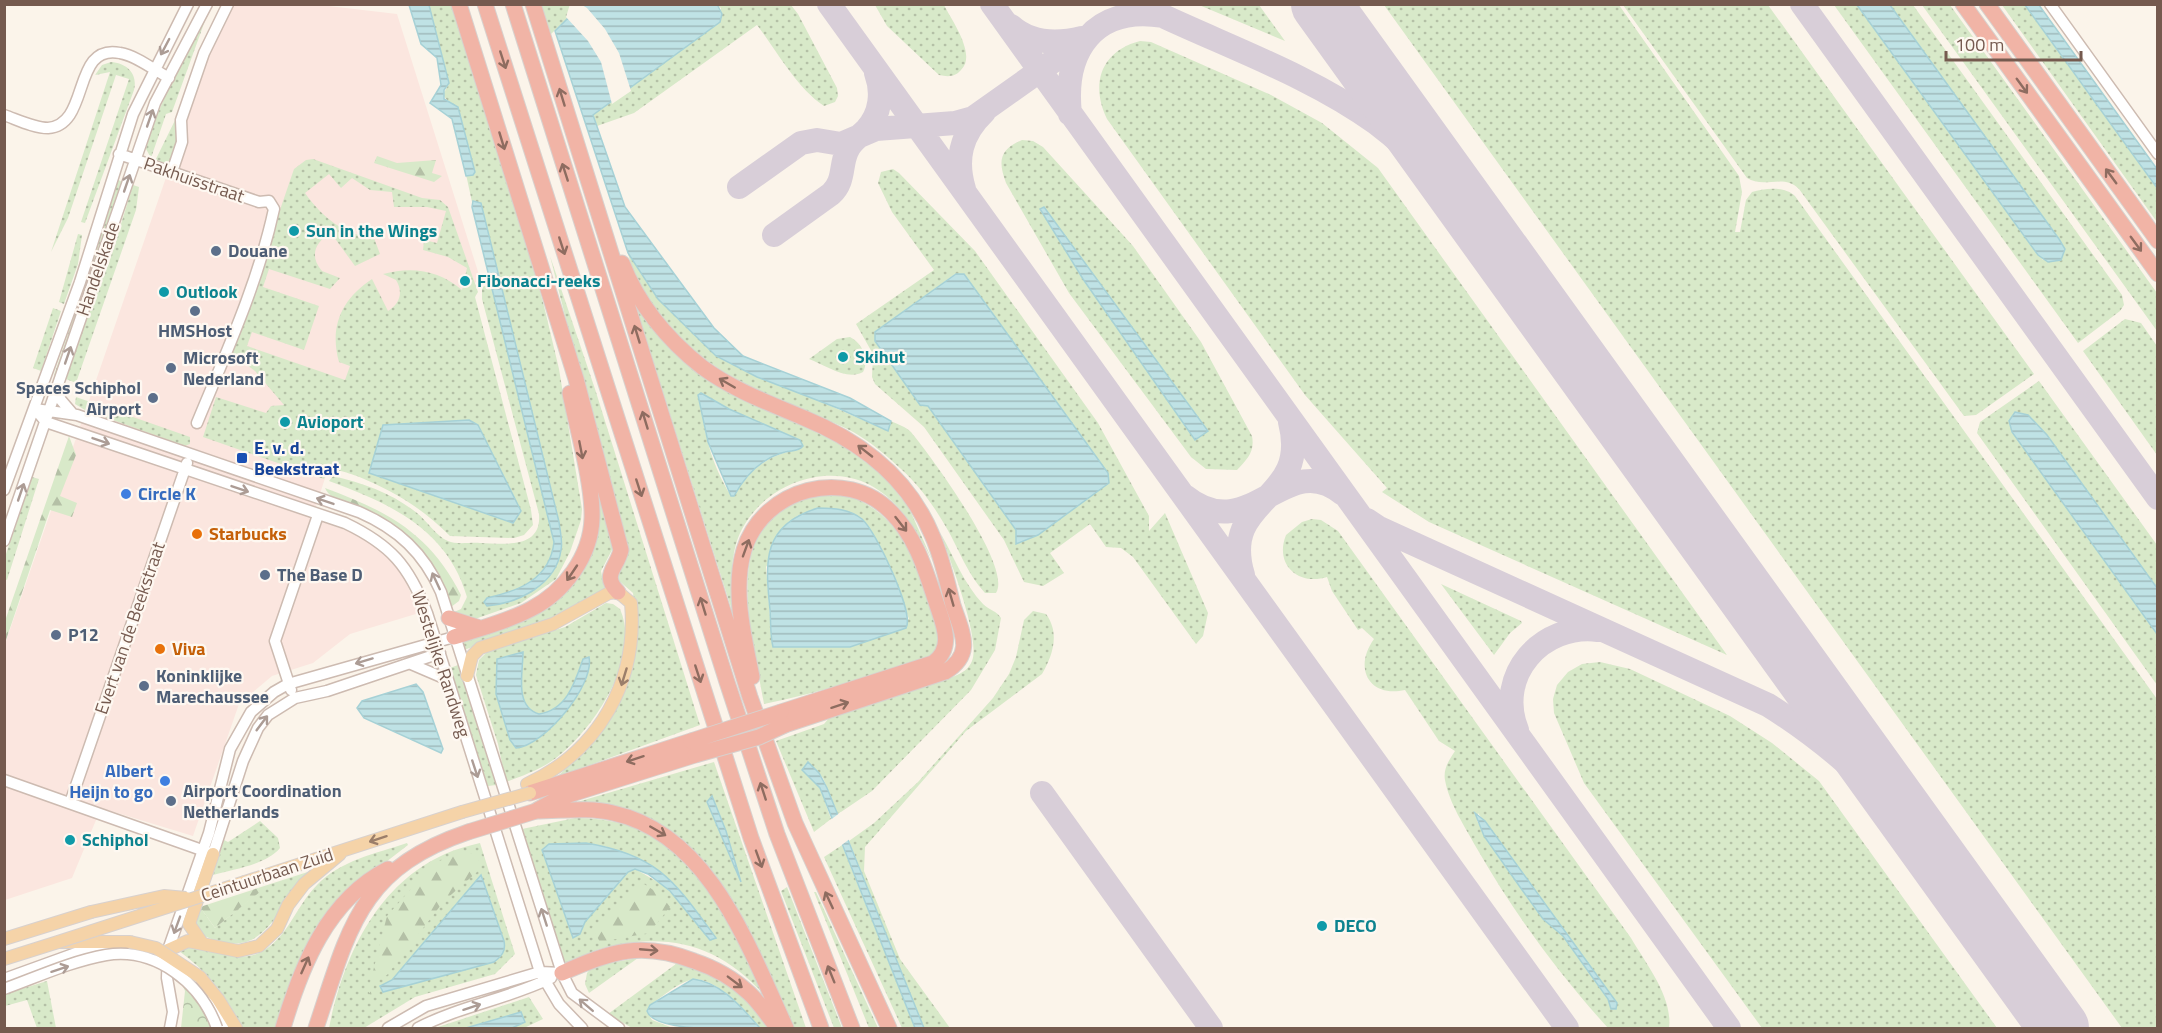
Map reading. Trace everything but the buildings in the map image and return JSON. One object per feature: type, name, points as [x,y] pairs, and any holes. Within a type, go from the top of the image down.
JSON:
[{"type":"highway","points":[[459,4],[576,379],[621,550],[609,574],[611,584],[618,592]]},
{"type":"highway","points":[[485,4],[751,838],[821,1029]]},
{"type":"highway","points":[[513,4],[734,704],[777,834],[852,1029]]},
{"type":"highway","points":[[533,4],[768,750],[817,873],[889,1029]]},
{"type":"highway","points":[[1963,4],[2157,274]]},
{"type":"highway","points":[[1987,4],[2157,241]]},
{"type":"highway","points":[[600,213],[638,295],[657,323],[681,348],[705,369],[744,392],[840,434],[860,447],[889,470],[907,491],[933,536],[964,641],[959,661],[945,672],[783,718]]},
{"type":"highway","points":[[454,637],[530,610],[560,589],[574,572],[589,533],[592,519],[589,492],[555,310]]},
{"type":"highway","points":[[284,1024],[314,945],[335,914],[370,878],[445,840],[536,811],[559,798],[693,748],[783,718],[933,663],[941,657],[946,647],[945,628],[913,540],[890,510],[859,491],[827,487],[794,494],[768,512],[756,527],[744,549],[739,575],[740,600],[753,683],[768,750]]},
{"type":"highway","points":[[449,618],[481,628]]},
{"type":"highway","points":[[529,789],[693,748]]},
{"type":"highway","points":[[536,811],[589,809],[615,813],[650,826],[678,844],[702,870],[719,894],[786,1029]]},
{"type":"highway","points":[[316,1029],[350,930],[363,904],[385,878],[414,856]]},
{"type":"highway","points":[[562,973],[615,952],[640,949],[664,951],[722,972],[749,992],[778,1029]]},
{"type":"main road","points":[[467,676],[472,656],[480,648],[553,624],[570,617],[603,596],[618,592]]},
{"type":"main road","name":"Ceintuurbaan Zuid","points":[[4,959],[529,789],[585,745],[614,704],[629,661],[632,619],[631,603],[618,592]]},
{"type":"main road","points":[[168,950],[188,941],[238,951],[259,946],[273,935],[288,905],[304,884],[346,850]]},
{"type":"main road","points":[[202,943],[189,924],[208,852]]},
{"type":"main road","points":[[4,939],[123,904],[164,896],[193,898]]},
{"type":"main road","points":[[58,942],[130,942],[156,948],[200,977],[218,999],[236,1029]]},
{"type":"street","name":"Handelskade","points":[[4,490],[80,282],[133,114],[188,4]]},
{"type":"street","name":"Handelskade","points":[[4,541],[46,422],[47,410],[155,103],[207,4]]},
{"type":"street","points":[[172,172],[182,142],[181,120],[204,53],[228,4]]},
{"type":"street","points":[[2050,4],[2157,154]]},
{"type":"street","points":[[4,115],[47,128],[63,123],[72,112],[88,67],[98,57],[112,52],[125,54],[169,78]]},
{"type":"street","name":"Pakhuisstraat","points":[[119,154],[260,202],[269,201],[274,209],[269,234],[225,360],[197,423]]},
{"type":"street","points":[[59,381],[60,399],[72,413]]},
{"type":"street","points":[[35,409],[46,422]]},
{"type":"street","name":"Westelijke Randweg","points":[[35,409],[72,413],[380,521],[401,536],[420,556],[433,574],[449,618],[562,973],[572,993],[619,1029]]},
{"type":"street","name":"Westelijke Randweg","points":[[46,422],[318,515],[373,536],[392,551],[416,584],[430,622],[542,976],[559,1004],[582,1029]]},
{"type":"street","name":"Evert van de Beekstraat","points":[[70,803],[190,454]]},
{"type":"street","points":[[295,699],[275,641],[318,515]]},
{"type":"street","points":[[415,646],[430,622]]},
{"type":"street","points":[[208,852],[237,734],[258,705],[288,684],[415,646],[454,637]]},
{"type":"street","points":[[170,1029],[173,1012],[166,971],[168,950],[243,760],[258,728],[277,708],[295,699],[440,653],[454,637]]},
{"type":"street","points":[[411,664],[446,678]]},
{"type":"street","points":[[4,780],[208,852]]},
{"type":"street","points":[[4,979],[87,949],[130,942]]},
{"type":"street","points":[[4,989],[105,956],[141,957],[168,967],[191,986],[208,1006],[217,1029]]},
{"type":"street","points":[[388,1029],[426,1006],[542,976],[562,973]]},
{"type":"street","points":[[418,1029],[434,1020],[542,976]]},
{"type":"street","points":[[200,977],[225,1029]]},
{"type":"shaded area","points":[[233,5],[320,5],[397,14],[480,278],[351,399],[312,518],[372,540],[400,568],[419,613],[350,634],[313,663],[272,676],[239,704],[193,836],[101,808],[72,878],[5,900],[5,644],[209,53]]},
{"type":"green space","points":[[429,5],[453,5],[523,230],[559,369],[582,509],[581,520],[570,552],[556,579],[521,603],[475,619],[452,613],[461,609],[467,597],[458,573],[446,553],[431,536],[395,510],[329,481],[333,476],[356,482],[388,495],[408,506],[440,536],[451,542],[500,544],[520,542],[535,533],[539,514],[482,299],[482,287],[491,284],[554,542],[551,555],[540,575],[522,587],[487,598],[484,602],[487,606],[512,600],[543,582],[557,562],[562,547],[559,522],[481,203],[472,202],[451,105],[443,95],[449,83]]},
{"type":"green space","points":[[541,5],[573,5],[570,16],[551,34]]},
{"type":"green space","points":[[717,5],[791,5],[837,88],[838,96],[835,102],[824,106],[814,98],[788,68],[757,25],[634,113],[597,126],[593,115],[720,22],[721,8]]},
{"type":"green space","points":[[875,5],[944,5],[965,47],[965,64],[961,70],[951,76],[939,75],[887,26]]},
{"type":"green space","points":[[1199,5],[1259,5],[1285,41]]},
{"type":"green space","points":[[1384,5],[1619,5],[1739,176],[1742,192],[1735,232],[1740,232],[1746,200],[1752,192],[1780,189],[1795,196],[2157,699],[2157,1028],[2122,1028]]},
{"type":"green space","points":[[1623,5],[1768,5],[2034,374],[1976,415],[1964,416],[1799,189],[1787,182],[1760,182],[1747,178]]},
{"type":"green space","points":[[1834,5],[1857,5],[2043,260],[2059,239],[1890,5],[1913,5],[2122,295],[2124,305],[2120,311],[2078,343]]},
{"type":"green space","points":[[1922,5],[1950,5],[2157,293],[2157,331]]},
{"type":"green space","points":[[2002,5],[2025,5],[2157,188],[2157,222]]},
{"type":"green space","points":[[206,18],[172,112],[166,114],[151,158],[146,149],[157,115]]},
{"type":"green space","points":[[1140,41],[1151,42],[1271,95],[1322,123],[1378,168],[1727,655],[1429,522],[1382,492],[1387,488],[1305,395],[1107,119],[1100,93],[1102,71],[1116,52]]},
{"type":"green space","points":[[111,62],[130,70],[135,84],[134,90],[85,223],[81,222],[129,79],[116,75],[68,218],[51,252],[110,72],[95,75],[102,65]]},
{"type":"green space","points":[[181,108],[178,146],[175,153],[166,163],[155,161]]},
{"type":"green space","points":[[1022,140],[1033,141],[1043,147],[1133,246],[1201,342],[1252,436],[1251,451],[1237,470],[1206,469],[1191,457],[1069,293],[1006,183],[1002,157],[1014,144]],"holes":[[[1044,207],[1207,431],[1196,439],[1040,210]]]},
{"type":"green space","points":[[377,156],[397,163],[436,160],[432,173],[442,176],[434,182],[374,163]]},
{"type":"green space","points":[[313,159],[422,198],[440,200],[448,207],[478,292],[475,297],[531,510],[533,525],[524,535],[514,538],[450,536],[407,501],[357,476],[342,471],[330,471],[326,473],[324,479],[203,437],[216,397],[266,413],[271,406],[284,405],[255,371],[231,353],[294,169],[306,160]],"holes":[[[329,174],[341,188],[352,178],[370,190],[392,192],[394,207],[427,207],[446,211],[437,243],[424,240],[423,250],[448,257],[467,268],[462,290],[435,274],[415,270],[383,274],[396,280],[400,289],[397,302],[388,311],[372,279],[353,295],[340,314],[337,325],[336,349],[339,362],[350,366],[345,380],[247,346],[252,332],[304,350],[319,306],[263,287],[269,269],[330,289],[340,278],[322,271],[315,255],[318,245],[325,237],[331,233],[355,266],[380,254],[374,238],[343,229],[326,217],[305,193]]]},
{"type":"green space","points":[[893,169],[899,173],[975,251],[1098,423],[1149,516],[1149,531],[1165,513],[1208,613],[1203,636],[1196,644],[1133,557],[1121,548],[1106,547],[1090,524],[1050,553],[1064,573],[1043,586],[1024,582],[1004,540],[924,427],[875,384],[872,377],[873,354],[856,324],[934,270],[892,212],[878,183],[881,172]],"holes":[[[955,274],[964,274],[1038,535],[1017,531],[875,332]]]},
{"type":"green space","points":[[116,179],[123,182],[56,376],[54,375],[92,263]]},
{"type":"green space","points":[[133,185],[139,187],[136,210],[76,383],[66,379],[96,291],[109,263]]},
{"type":"green space","points":[[78,234],[82,235],[78,264],[64,304],[59,302]]},
{"type":"green space","points":[[628,253],[658,299],[716,356],[888,431],[891,421],[911,432],[951,486],[982,537],[993,560],[998,580],[996,593],[985,593],[979,586],[926,496],[908,475],[879,450],[846,428],[755,390],[708,361],[686,344],[649,303],[636,279]]},
{"type":"green space","points":[[550,256],[595,389],[700,725],[557,777],[594,737],[609,716],[620,694],[629,672],[634,647],[635,621],[633,593],[617,579],[626,558]]},
{"type":"green space","points":[[632,294],[669,341],[804,426],[844,446],[884,476],[909,508],[933,562],[907,518],[881,492],[870,485],[850,478],[830,476],[809,478],[772,495],[744,525],[736,544],[733,562],[734,617]],"holes":[[[701,393],[729,409],[800,440],[798,450],[777,455],[760,465],[734,496],[731,496],[724,484],[713,459],[705,433]]]},
{"type":"green space","points":[[53,308],[61,311],[41,371],[33,368]]},
{"type":"green space","points":[[2125,319],[2141,323],[2157,346],[2157,455],[2083,351]]},
{"type":"green space","points":[[850,337],[864,352],[866,362],[863,372],[850,375],[809,359],[837,339]]},
{"type":"green space","points":[[2039,381],[2157,545],[2157,685],[1977,433],[1980,422]]},
{"type":"green space","points":[[76,397],[190,437],[190,444],[185,446],[85,410],[75,404]]},
{"type":"green space","points":[[69,436],[76,455],[60,496],[77,503],[72,517],[50,510],[5,643],[5,621]]},
{"type":"green space","points":[[587,454],[613,548],[601,571],[605,592],[578,609],[464,650],[461,642],[516,623],[549,606],[576,581],[587,564],[596,537]]},
{"type":"green space","points":[[32,477],[39,479],[7,580],[5,579],[5,557]]},
{"type":"green space","points":[[325,488],[387,516],[421,540],[449,574],[461,595],[459,601],[451,607],[430,561],[408,537],[381,518],[337,500]]},
{"type":"green space","points":[[843,494],[865,503],[883,516],[898,533],[919,571],[943,636],[935,656],[829,688],[764,704],[753,648],[748,586],[751,557],[760,531],[778,511],[806,496]],"holes":[[[818,508],[830,508],[885,556],[909,619],[772,643],[766,567],[797,516]]]},
{"type":"green space","points":[[1312,519],[1321,520],[1338,531],[1631,938],[1663,993],[1669,1016],[1669,1028],[1608,1028],[1571,985],[1521,919],[1462,823],[1447,789],[1445,772],[1455,751],[1439,741],[1405,690],[1382,689],[1368,678],[1365,660],[1374,639],[1362,628],[1358,630],[1332,591],[1327,577],[1317,579],[1299,576],[1286,564],[1283,546],[1286,535],[1302,522]],"holes":[[[1478,813],[1616,1003],[1616,1009],[1611,1009],[1609,999],[1563,936],[1543,919],[1496,853],[1477,821]]]},
{"type":"green space","points":[[941,534],[970,588],[983,604],[1001,618],[995,650],[971,690],[872,791],[838,814],[823,778],[808,763],[802,770],[820,788],[831,819],[814,832],[776,741],[824,724],[830,717],[955,676],[965,670],[972,661],[974,650],[968,617]]},
{"type":"green space","points":[[1441,584],[1522,623],[1510,633],[1494,655]]},
{"type":"green space","points":[[606,603],[613,604],[620,609],[625,628],[624,649],[619,670],[598,711],[570,746],[545,766],[506,782],[498,744],[476,675],[479,660],[487,652],[565,627]],"holes":[[[583,659],[571,705],[542,735],[520,748],[522,693],[530,711],[543,714],[552,711],[560,705],[572,687]]]},
{"type":"green space","points":[[1033,611],[1046,614],[1054,636],[1052,652],[1042,674],[966,731],[865,847],[864,871],[900,959],[950,1028],[924,1028],[849,841],[874,823],[918,782],[993,698],[1009,674],[1016,657],[1024,620]]},
{"type":"green space","points":[[1600,662],[1630,669],[1730,716],[1772,743],[1819,781],[1997,1028],[1762,1028],[1584,783],[1554,713],[1553,699],[1557,685],[1568,672],[1582,664]]},
{"type":"green space","points":[[458,665],[496,785],[488,786],[450,668]]},
{"type":"green space","points":[[714,762],[806,1028],[792,1028],[750,936],[732,903],[712,873],[690,847],[664,826],[635,814],[567,805]]},
{"type":"green space","points":[[575,818],[615,822],[648,833],[675,851],[698,873],[717,900],[765,996],[731,965],[694,947],[674,943],[652,941],[607,947],[564,964],[522,829]],"holes":[[[604,846],[626,853],[658,870],[670,880],[716,938],[663,885],[635,869],[628,872],[580,928],[542,850]]]},
{"type":"green space","points":[[260,821],[278,838],[280,848],[266,859],[213,875],[224,840],[228,842]]},
{"type":"green space","points":[[407,843],[408,845],[351,889],[276,1028],[242,1028],[216,985],[179,951],[197,948],[238,956],[259,953],[277,940],[309,894],[326,876],[359,859]]},
{"type":"green space","points":[[480,843],[515,954],[495,974],[415,997],[364,1028],[329,1028],[343,976],[354,950],[366,926],[382,904],[400,884],[421,868],[449,852]]},
{"type":"green space","points":[[842,845],[915,1028],[902,1028],[824,857]]},
{"type":"green space","points":[[459,852],[476,854],[480,863],[477,872],[444,901],[387,975],[375,982],[371,995],[368,991],[387,916],[433,864]]},
{"type":"green space","points":[[317,869],[271,924],[250,940],[233,943],[214,940],[206,937],[194,926],[200,907],[215,928],[260,891],[258,888]]},
{"type":"green space","points":[[644,884],[661,895],[670,907],[649,933],[600,942],[592,928],[635,888]]},
{"type":"green space","points":[[787,887],[842,1028],[834,1028],[781,891]]},
{"type":"green space","points":[[258,888],[261,891],[215,928],[200,907]]},
{"type":"green space","points":[[814,892],[816,892],[878,1028],[869,1028]]},
{"type":"green space","points":[[638,958],[589,993],[585,984],[587,973],[593,966]]},
{"type":"green space","points":[[680,961],[719,979],[730,987],[750,1004],[767,1028],[760,1028],[738,1004],[719,988],[699,980],[690,980],[680,984],[650,1005],[647,1011],[652,1020],[673,1028],[632,1028],[608,1014]]},
{"type":"green space","points":[[47,981],[56,1028],[37,1028],[27,1000],[5,1006],[5,994]]},
{"type":"green space","points":[[181,982],[203,1006],[213,1028],[181,1028],[185,991]]},
{"type":"green space","points":[[529,997],[543,1019],[524,1028],[512,1028],[525,1022],[521,1012],[466,1028],[435,1028]]},
{"type":"water","points":[[717,4],[722,14],[720,22],[593,115],[625,207],[714,328],[743,356],[850,398],[891,421],[888,431],[840,409],[757,377],[716,356],[658,299],[628,253],[555,31],[570,16],[573,5]]},
{"type":"water","points":[[409,5],[429,5],[449,83],[444,90],[444,99],[458,107],[475,172],[473,175],[466,176],[452,119],[430,103],[441,85],[437,58],[421,44]]},
{"type":"water","points":[[1857,5],[1890,5],[2059,239],[2065,249],[2061,260],[2048,262],[2038,255]]},
{"type":"water","points":[[2025,5],[2039,5],[2157,169],[2157,188]]},
{"type":"water","points":[[473,201],[481,203],[559,522],[562,543],[558,562],[544,582],[523,596],[487,606],[484,602],[487,598],[521,587],[539,574],[551,555],[554,542],[472,207]]},
{"type":"water","points":[[1044,207],[1208,431],[1195,440],[1083,279],[1040,209]]},
{"type":"water","points":[[956,274],[964,274],[1108,473],[1109,483],[1038,535],[1016,544],[1016,530],[928,406],[920,405],[875,341],[875,332]]},
{"type":"water","points":[[701,393],[729,409],[800,440],[803,446],[762,463],[743,482],[734,496],[731,496],[708,442],[698,395]]},
{"type":"water","points":[[2015,412],[2028,415],[2047,435],[2157,588],[2157,634],[2012,432],[2009,421]]},
{"type":"water","points":[[469,420],[478,425],[521,511],[513,523],[369,473],[383,425]]},
{"type":"water","points":[[818,508],[847,511],[862,519],[868,527],[900,591],[905,607],[906,628],[850,647],[773,647],[768,576],[771,547],[786,524]]},
{"type":"water","points":[[523,652],[521,679],[523,697],[531,710],[539,714],[557,707],[563,701],[573,685],[583,659],[589,657],[589,669],[576,698],[553,726],[527,745],[516,748],[510,740],[496,694],[497,659]]},
{"type":"water","points":[[416,684],[423,692],[443,749],[441,753],[364,718],[357,708],[362,701]]},
{"type":"water","points":[[808,762],[819,773],[827,788],[924,1028],[915,1028],[820,788],[802,770]]},
{"type":"water","points":[[712,796],[726,831],[741,882],[707,802]]},
{"type":"water","points":[[1475,813],[1485,821],[1617,1003],[1616,1009],[1611,1009],[1608,999],[1563,936],[1543,919],[1484,836]]},
{"type":"water","points":[[586,843],[631,855],[663,874],[689,901],[716,938],[710,940],[670,891],[648,874],[635,869],[628,872],[585,922],[580,934],[573,938],[542,850],[549,844]]},
{"type":"water","points":[[481,875],[504,941],[504,950],[501,955],[494,962],[383,992],[380,986],[392,980]]},
{"type":"water","points":[[693,979],[713,985],[722,991],[738,1004],[760,1028],[716,1029],[680,1026],[653,1018],[647,1011],[650,1005]]},
{"type":"water","points":[[521,1012],[525,1022],[512,1028],[466,1028]]},
{"type":"pier","points":[[570,4],[587,8],[605,29],[619,53],[631,91],[612,104],[601,62],[588,41],[566,17]]},
{"type":"pier","points":[[841,812],[851,838],[839,847],[829,821]]},
{"type":"taxiway","points":[[829,4],[1567,1028]]},
{"type":"taxiway","points":[[992,4],[1729,1028]]},
{"type":"taxiway","points":[[1802,4],[2158,498]]},
{"type":"taxiway","points":[[1070,114],[1069,91],[1072,71],[1078,52],[1088,37],[1101,26],[1118,18],[1139,14],[1163,16],[1299,78],[1376,123],[1422,164],[1491,241]]},
{"type":"taxiway","points":[[1011,26],[1027,36],[1045,41],[1082,38]]},
{"type":"taxiway","points":[[739,187],[801,143],[817,140],[841,144],[876,129],[955,123],[973,118],[1083,40]]},
{"type":"taxiway","points":[[774,235],[835,189],[849,148],[871,124],[878,110],[880,95],[876,73]]},
{"type":"taxiway","points":[[964,189],[960,167],[962,148],[970,129],[984,112]]},
{"type":"taxiway","points":[[1243,575],[1239,549],[1243,529],[1288,469],[1293,449],[1290,422]]},
{"type":"taxiway","points":[[1185,496],[1208,509],[1229,511],[1249,506],[1285,488],[1303,482],[1322,482],[1343,494]]},
{"type":"taxiway","points":[[1367,520],[1379,528],[1768,705],[1808,732],[1845,762],[1914,828]]},
{"type":"taxiway","points":[[1517,730],[1512,710],[1512,690],[1518,672],[1528,657],[1542,644],[1559,635],[1578,630],[1598,630]]},
{"type":"taxiway","points":[[1042,793],[1211,1028]]},
{"type":"runway","points":[[1321,4],[2059,1028]]},
{"type":"place","name":"Sun in the Wings","points":[[294,231]]},
{"type":"place","name":"Douane","points":[[216,251]]},
{"type":"place","name":"Fibonacci-reeks","points":[[465,281]]},
{"type":"place","name":"Outlook","points":[[164,292]]},
{"type":"place","name":"HMSHost","points":[[195,311]]},
{"type":"place","name":"Skihut","points":[[843,357]]},
{"type":"place","name":"Microsoft Nederland","points":[[171,368]]},
{"type":"place","name":"Spaces Schiphol Airport","points":[[153,398]]},
{"type":"place","name":"Avioport","points":[[285,422]]},
{"type":"place","name":"E. v. d. Beekstraat","points":[[242,458]]},
{"type":"place","name":"Circle K","points":[[126,494]]},
{"type":"place","name":"Starbucks","points":[[197,534]]},
{"type":"place","name":"The Base D","points":[[265,575]]},
{"type":"place","name":"P12","points":[[56,635]]},
{"type":"place","name":"Viva","points":[[160,649]]},
{"type":"place","name":"Koninklijke Marechaussee","points":[[144,686]]},
{"type":"place","name":"Albert Heijn to go","points":[[165,781]]},
{"type":"place","name":"Airport Coordination Netherlands","points":[[171,801]]},
{"type":"place","name":"Schiphol","points":[[70,840]]},
{"type":"place","name":"DECO","points":[[1322,926]]}]
